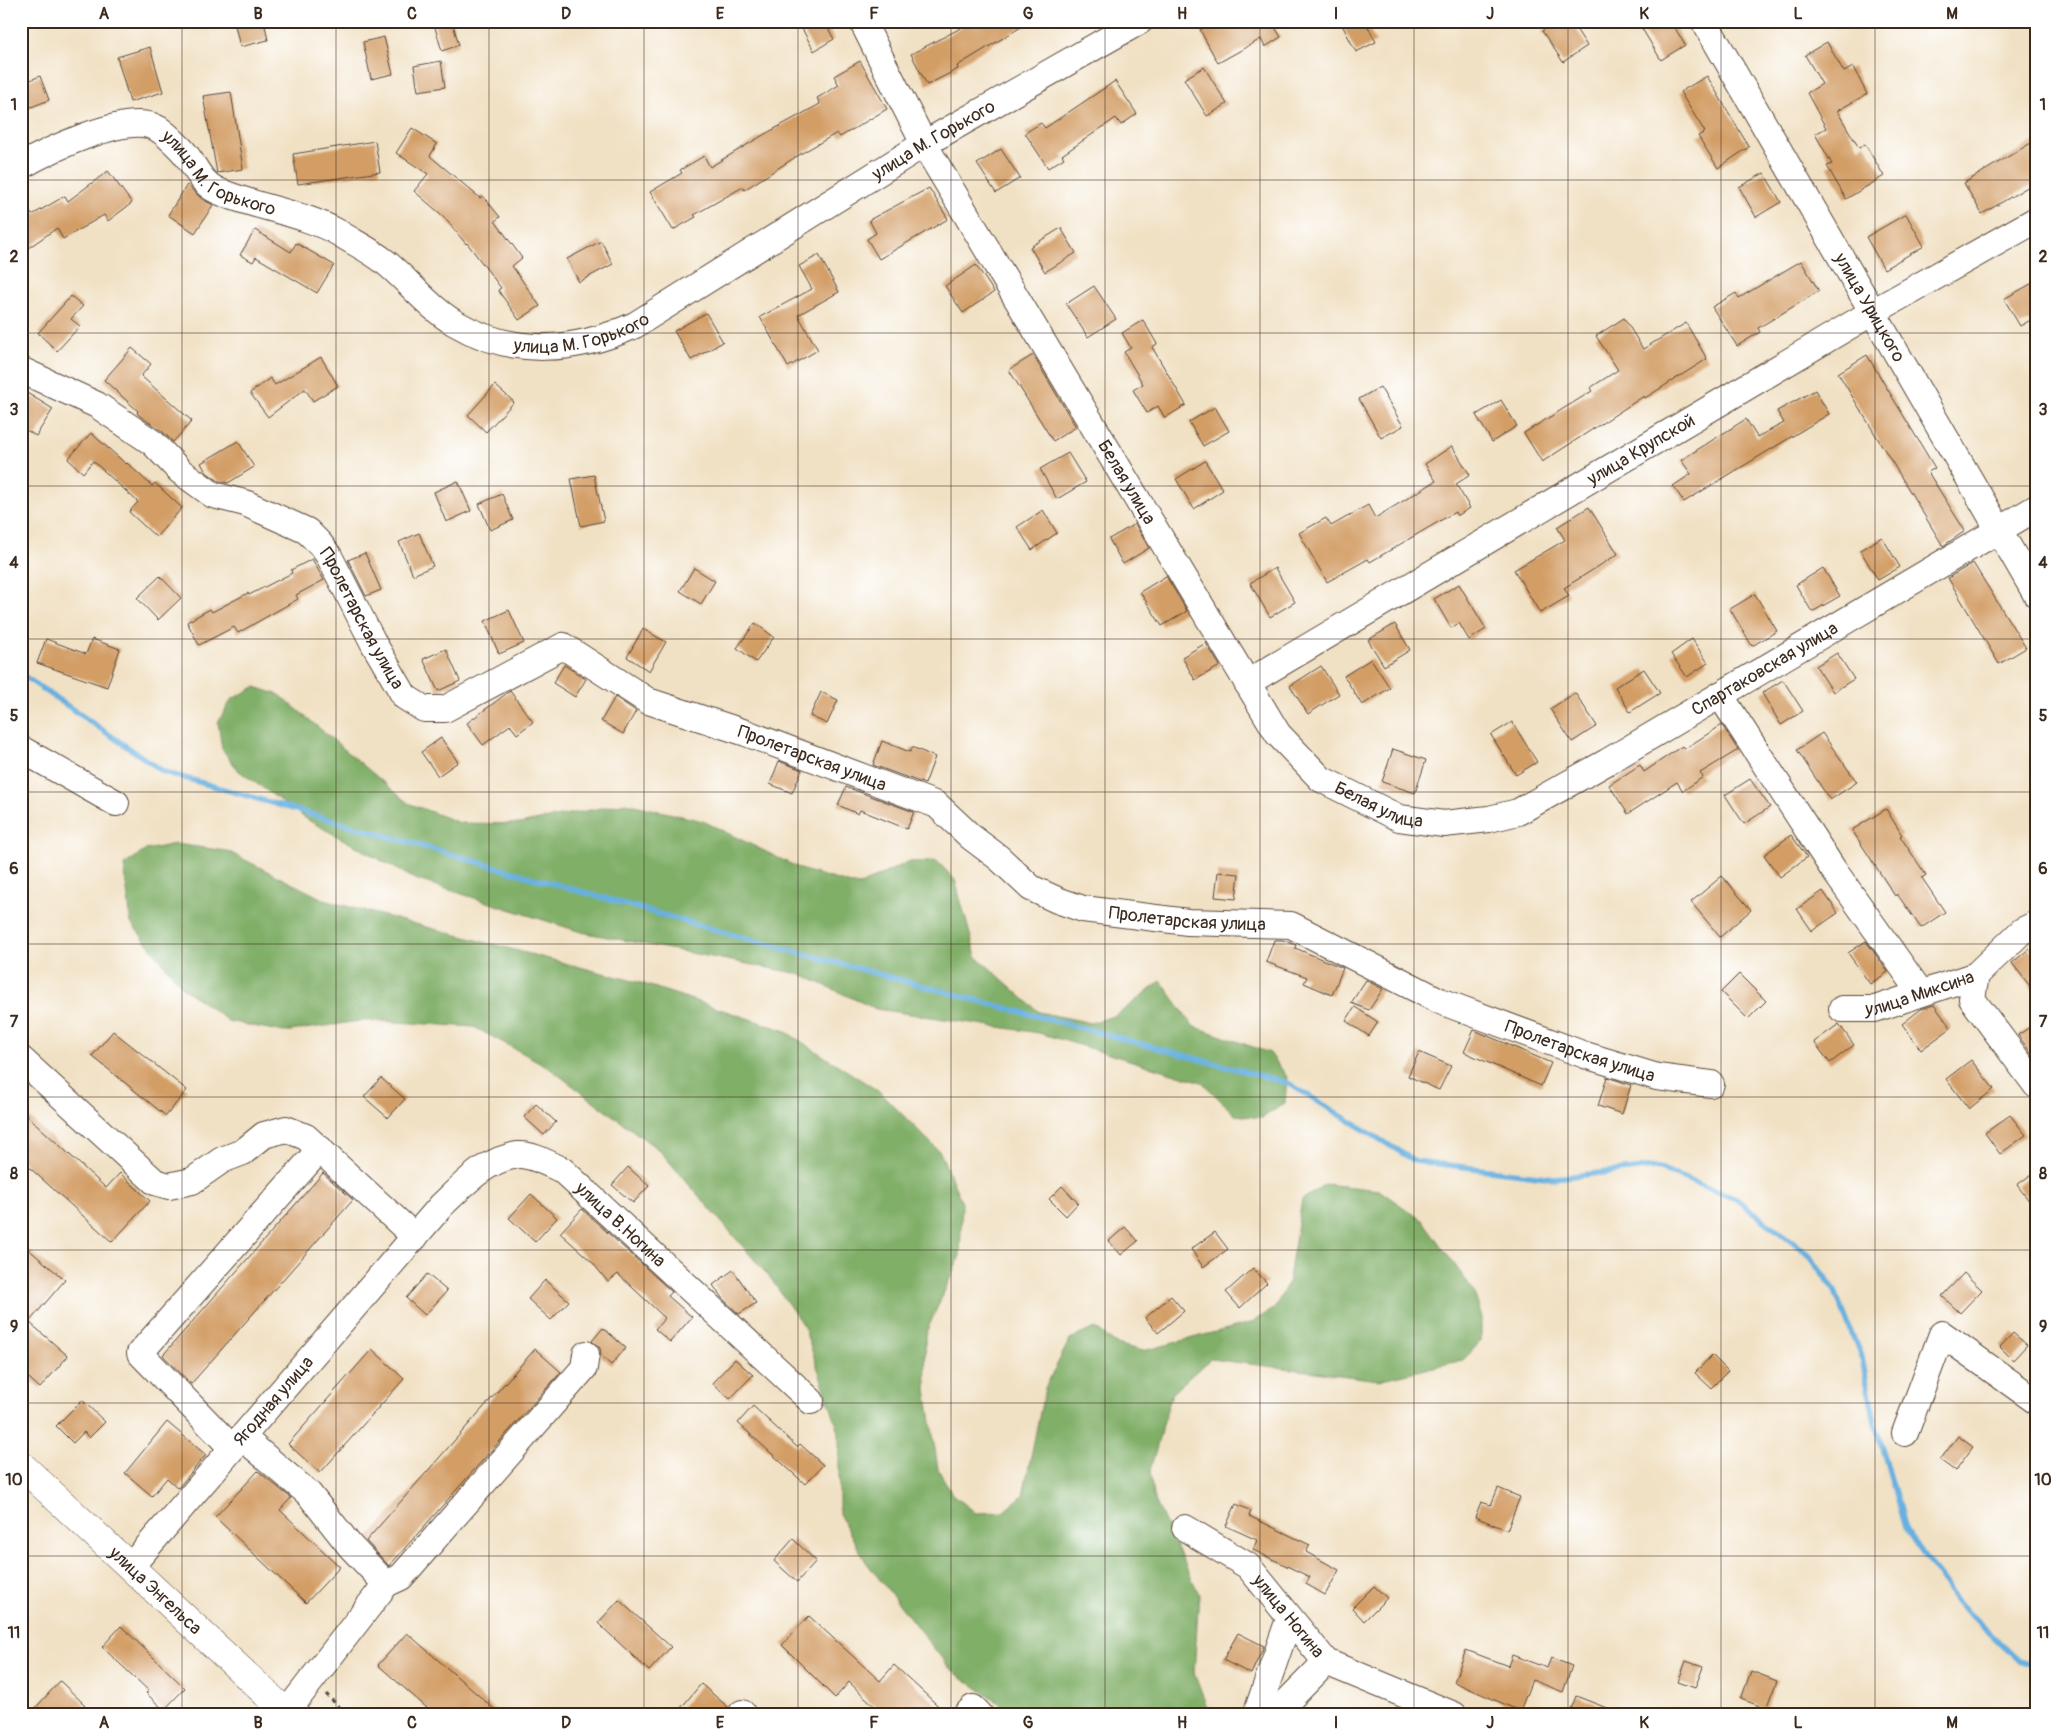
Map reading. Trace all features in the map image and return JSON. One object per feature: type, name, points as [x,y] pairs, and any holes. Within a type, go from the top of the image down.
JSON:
[{"type":"main road","name":"улица Энгельса","points":[[21,1466],[131,1566],[287,1714]]},
{"type":"street","name":"Белая улица","points":[[862,21],[924,144],[1278,734],[1321,779],[1399,818],[1444,824],[1489,819]]},
{"type":"street","name":"улица М. Горького","points":[[21,166],[55,148],[110,128],[135,123],[153,126],[183,151],[202,181],[217,191],[284,211],[337,232],[383,260],[454,322],[482,337],[523,346],[550,349],[607,338],[635,325],[924,144],[1140,21]]},
{"type":"street","name":"улица Урицкого","points":[[1704,21],[1871,313],[2036,594]]},
{"type":"street","name":"улица Крупской","points":[[1247,683],[1871,313],[2036,220]]},
{"type":"street","name":"Пролетарская улица","points":[[21,370],[104,410],[153,443],[180,471],[213,495],[245,503],[307,532],[329,556],[374,644],[406,697],[424,709],[445,709],[563,646],[648,701],[746,733],[937,805],[1031,888],[1058,900],[1083,909],[1188,922],[1291,925],[1440,1001],[1585,1055],[1657,1077],[1711,1084]]},
{"type":"street","name":"Спартаковская улица","points":[[1489,819],[1518,812],[1549,796],[1998,528],[2036,508]]},
{"type":"street","points":[[1720,695],[1833,869],[1921,993]]},
{"type":"street","points":[[21,749],[116,803]]},
{"type":"street","name":"улица Миксина","points":[[1842,1009],[1875,1009],[1976,976],[2022,931],[2036,924]]},
{"type":"street","points":[[1976,976],[1972,999],[2036,1085]]},
{"type":"street","points":[[21,1059],[155,1182],[169,1186],[192,1181],[222,1160],[243,1152],[264,1135],[286,1129],[306,1137],[415,1237]]},
{"type":"street","points":[[320,1149],[140,1353],[237,1443],[309,1494],[350,1546],[386,1584]]},
{"type":"street","name":"улица В.Ногина","points":[[415,1237],[441,1206],[471,1178],[491,1164],[519,1155],[541,1160],[562,1170],[811,1401]]},
{"type":"street","name":"Ягодная улица","points":[[131,1566],[415,1237]]},
{"type":"street","points":[[1905,1432],[1942,1334],[2036,1401]]},
{"type":"street","points":[[287,1714],[386,1584],[401,1577],[584,1368],[586,1354]]},
{"type":"street","name":"улица Ногина","points":[[1185,1528],[1248,1566],[1289,1619],[1326,1662],[1454,1715]]},
{"type":"street","points":[[1256,1715],[1289,1619]]},
{"type":"street","points":[[1274,1715],[1326,1662]]},
{"type":"street","points":[[966,1715],[973,1708],[980,1715]]},
{"type":"path","points":[[312,1680],[347,1715]]},
{"type":"green space","points":[[255,687],[280,695],[408,803],[460,823],[519,824],[626,803],[703,821],[803,870],[858,886],[908,862],[937,861],[955,880],[976,956],[1039,1012],[1091,1023],[1117,1015],[1161,981],[1193,1026],[1270,1053],[1287,1077],[1285,1103],[1262,1118],[1235,1115],[1202,1082],[1039,1033],[876,1009],[800,974],[581,932],[415,879],[308,820],[239,771],[222,749],[218,722],[232,699]]},
{"type":"green space","points":[[175,844],[227,851],[327,901],[641,983],[783,1030],[880,1092],[940,1152],[962,1203],[960,1256],[925,1335],[926,1389],[938,1469],[952,1494],[976,1513],[1003,1512],[1023,1495],[1045,1388],[1070,1339],[1095,1328],[1116,1344],[1143,1351],[1250,1323],[1274,1309],[1288,1283],[1302,1200],[1325,1184],[1379,1190],[1423,1221],[1473,1290],[1481,1314],[1481,1341],[1463,1360],[1379,1380],[1210,1359],[1172,1393],[1150,1470],[1153,1496],[1199,1594],[1194,1673],[1210,1715],[1017,1715],[951,1670],[866,1562],[839,1514],[839,1432],[804,1327],[771,1279],[659,1150],[545,1065],[474,1027],[366,1020],[284,1032],[228,1021],[183,988],[131,923],[124,865],[146,850]]},
{"type":"building","points":[[234,21],[264,21],[268,40],[240,47]]},
{"type":"building","points":[[433,21],[452,21],[459,45],[442,51]]},
{"type":"building","points":[[798,21],[824,21],[834,39],[814,51]]},
{"type":"building","points":[[957,21],[1031,21],[957,66],[958,69],[927,85],[911,54],[961,28]]},
{"type":"building","points":[[1216,21],[1271,21],[1281,37],[1265,47],[1261,39],[1218,63],[1200,30]]},
{"type":"building","points":[[1340,21],[1365,21],[1376,42],[1356,52]]},
{"type":"building","points":[[1557,21],[1571,21],[1587,46],[1563,62],[1542,31]]},
{"type":"building","points":[[1650,21],[1671,21],[1685,45],[1661,60],[1641,27]]},
{"type":"building","points":[[384,37],[393,74],[371,79],[363,42]]},
{"type":"building","points":[[1827,42],[1844,72],[1853,67],[1867,94],[1837,111],[1859,148],[1865,144],[1884,176],[1846,199],[1827,166],[1832,164],[1815,134],[1826,128],[1807,93],[1822,84],[1805,55]]},
{"type":"building","points":[[150,47],[163,92],[130,102],[117,57]]},
{"type":"building","points":[[441,61],[445,87],[418,91],[414,66]]},
{"type":"building","points":[[860,61],[887,109],[840,137],[837,133],[744,190],[743,187],[694,215],[696,217],[673,230],[650,192],[682,173],[680,170],[704,156],[710,167],[820,104],[817,98],[839,85],[834,76]]},
{"type":"building","points":[[1204,67],[1227,104],[1207,116],[1184,79]]},
{"type":"building","points":[[40,76],[49,100],[21,111],[21,84]]},
{"type":"building","points":[[1707,76],[1749,147],[1718,168],[1698,136],[1705,132],[1680,92]]},
{"type":"building","points":[[1115,81],[1137,114],[1121,125],[1116,118],[1062,155],[1064,158],[1048,168],[1025,133],[1041,123],[1045,128]]},
{"type":"building","points":[[231,92],[243,169],[217,173],[203,96]]},
{"type":"building","points":[[412,128],[437,144],[430,156],[480,198],[483,196],[500,217],[495,221],[522,258],[512,266],[540,306],[519,320],[498,290],[501,288],[467,243],[443,216],[414,191],[428,174],[396,153]]},
{"type":"building","points":[[2036,140],[2036,182],[1982,214],[1964,183]]},
{"type":"building","points":[[375,141],[380,172],[298,184],[293,154]]},
{"type":"building","points":[[1001,149],[1020,178],[996,193],[977,164]]},
{"type":"building","points":[[108,171],[132,203],[108,221],[104,215],[63,239],[57,228],[21,253],[21,200],[32,215],[65,196],[68,201]]},
{"type":"building","points":[[1764,173],[1781,202],[1756,217],[1739,187]]},
{"type":"building","points":[[187,185],[202,199],[213,205],[195,233],[168,215]]},
{"type":"building","points":[[929,188],[948,219],[879,259],[867,239],[876,233],[869,220]]},
{"type":"building","points":[[1906,214],[1924,246],[1884,269],[1866,237]]},
{"type":"building","points":[[1061,228],[1076,253],[1045,272],[1030,247]]},
{"type":"building","points":[[255,230],[291,252],[296,243],[334,265],[317,293],[256,257],[253,262],[240,255]]},
{"type":"building","points":[[601,241],[613,264],[579,282],[567,259]]},
{"type":"building","points":[[819,255],[839,292],[798,315],[818,350],[788,367],[760,317],[812,289],[799,266]]},
{"type":"building","points":[[1801,261],[1819,291],[1758,328],[1760,332],[1737,346],[1712,307],[1736,293],[1739,298]]},
{"type":"building","points":[[976,265],[994,292],[963,313],[945,286]]},
{"type":"building","points":[[2036,281],[2036,317],[2020,326],[2004,299]]},
{"type":"building","points":[[1094,286],[1116,319],[1088,337],[1066,304]]},
{"type":"building","points":[[71,296],[83,306],[71,319],[80,326],[57,351],[38,333]]},
{"type":"building","points":[[706,313],[723,342],[691,360],[674,331]]},
{"type":"building","points":[[1624,318],[1643,349],[1686,323],[1707,359],[1645,398],[1644,396],[1542,462],[1524,433],[1592,391],[1590,388],[1618,370],[1596,336]]},
{"type":"building","points":[[1143,320],[1157,344],[1152,347],[1186,405],[1165,418],[1158,406],[1147,413],[1133,390],[1143,384],[1124,352],[1131,348],[1122,333]]},
{"type":"building","points":[[132,348],[151,364],[141,376],[192,421],[173,442],[162,431],[140,416],[137,413],[138,411],[104,380]]},
{"type":"building","points":[[1033,355],[1076,427],[1053,441],[1009,370]]},
{"type":"building","points":[[1867,355],[1935,468],[1928,472],[1965,531],[1943,546],[1838,373]]},
{"type":"building","points":[[321,357],[338,386],[313,401],[305,389],[268,417],[250,393],[270,378],[275,385]]},
{"type":"building","points":[[495,385],[514,402],[486,432],[468,415]]},
{"type":"building","points":[[1380,387],[1403,426],[1381,438],[1359,399]]},
{"type":"building","points":[[1815,390],[1829,414],[1684,502],[1673,486],[1691,474],[1681,460],[1746,419],[1757,437],[1784,423],[1777,411]]},
{"type":"building","points":[[27,393],[53,409],[36,436],[21,427],[21,401]]},
{"type":"building","points":[[1501,400],[1517,426],[1492,442],[1476,415]]},
{"type":"building","points":[[1215,407],[1229,431],[1203,446],[1189,422]]},
{"type":"building","points":[[91,433],[152,486],[155,483],[182,508],[156,537],[129,512],[138,502],[93,461],[83,473],[68,459]]},
{"type":"building","points":[[238,441],[254,467],[228,483],[219,481],[206,472],[201,463]]},
{"type":"building","points":[[1452,446],[1470,475],[1456,484],[1470,508],[1457,516],[1455,512],[1370,562],[1368,559],[1327,582],[1299,533],[1326,518],[1331,526],[1368,505],[1375,518],[1436,481],[1425,464]]},
{"type":"building","points":[[1068,453],[1086,482],[1057,499],[1040,469]]},
{"type":"building","points":[[1205,461],[1223,490],[1194,509],[1176,479]]},
{"type":"building","points":[[594,475],[604,521],[581,526],[571,479]]},
{"type":"building","points":[[458,481],[471,511],[446,522],[434,492]]},
{"type":"building","points":[[502,494],[513,520],[490,530],[479,504]]},
{"type":"building","points":[[1589,507],[1618,554],[1564,588],[1569,596],[1540,613],[1514,570],[1565,540],[1557,527]]},
{"type":"building","points":[[1043,510],[1057,533],[1032,550],[1017,527]]},
{"type":"building","points":[[1135,524],[1149,548],[1123,564],[1109,539]]},
{"type":"building","points":[[419,533],[433,566],[413,575],[399,542]]},
{"type":"building","points":[[1882,537],[1900,567],[1878,580],[1860,550]]},
{"type":"building","points":[[365,553],[381,590],[366,596],[348,560]]},
{"type":"building","points":[[312,559],[324,580],[296,595],[298,599],[238,633],[234,627],[199,645],[187,622],[210,609],[212,612],[248,593],[249,595],[292,573],[291,570]]},
{"type":"building","points":[[1973,563],[2026,648],[1999,664],[1948,578]]},
{"type":"building","points":[[694,568],[715,581],[701,604],[680,591]]},
{"type":"building","points":[[1275,568],[1295,602],[1270,617],[1250,583]]},
{"type":"building","points":[[1823,568],[1840,596],[1812,612],[1796,585]]},
{"type":"building","points":[[160,576],[181,598],[158,620],[137,598]]},
{"type":"building","points":[[1166,576],[1187,611],[1162,626],[1140,592]]},
{"type":"building","points":[[1459,584],[1486,629],[1469,640],[1459,623],[1451,628],[1434,599]]},
{"type":"building","points":[[1755,594],[1777,631],[1752,646],[1730,609]]},
{"type":"building","points":[[509,610],[524,643],[499,654],[485,621]]},
{"type":"building","points":[[755,623],[774,637],[756,662],[737,648]]},
{"type":"building","points":[[1395,624],[1410,650],[1384,666],[1368,640]]},
{"type":"building","points":[[643,629],[666,642],[649,671],[627,657]]},
{"type":"building","points":[[46,639],[86,654],[92,639],[120,649],[107,687],[37,663]]},
{"type":"building","points":[[1692,639],[1708,663],[1687,677],[1671,654]]},
{"type":"building","points":[[1206,643],[1220,666],[1195,680],[1182,657]]},
{"type":"building","points":[[446,649],[460,681],[438,691],[423,659]]},
{"type":"building","points":[[1837,653],[1854,679],[1833,692],[1816,666]]},
{"type":"building","points":[[1371,659],[1390,688],[1362,705],[1344,676]]},
{"type":"building","points":[[564,665],[586,679],[575,697],[553,683]]},
{"type":"building","points":[[1321,666],[1339,694],[1308,714],[1290,686]]},
{"type":"building","points":[[1644,669],[1660,693],[1630,712],[1615,687]]},
{"type":"building","points":[[1783,680],[1803,711],[1781,725],[1762,693]]},
{"type":"building","points":[[510,691],[533,722],[517,734],[510,725],[483,745],[467,723]]},
{"type":"building","points":[[821,692],[838,700],[827,724],[810,716]]},
{"type":"building","points":[[1575,693],[1597,726],[1572,742],[1550,709]]},
{"type":"building","points":[[615,697],[636,711],[623,734],[601,721]]},
{"type":"building","points":[[1512,722],[1537,762],[1516,775],[1491,735]]},
{"type":"building","points":[[1722,725],[1738,750],[1700,773],[1703,777],[1683,791],[1677,782],[1628,814],[1609,785],[1640,765],[1644,772],[1682,746],[1684,749]]},
{"type":"building","points":[[1822,733],[1857,782],[1830,800],[1797,750]]},
{"type":"building","points":[[441,738],[458,762],[438,776],[421,752]]},
{"type":"building","points":[[882,741],[910,752],[912,747],[935,757],[925,784],[873,765]]},
{"type":"building","points":[[1393,749],[1426,760],[1415,793],[1382,782]]},
{"type":"building","points":[[779,761],[802,770],[792,793],[770,784]]},
{"type":"building","points":[[1750,779],[1770,807],[1744,824],[1725,795]]},
{"type":"building","points":[[846,787],[914,812],[907,829],[860,810],[858,814],[838,805]]},
{"type":"building","points":[[1886,809],[1902,835],[1900,836],[1926,875],[1922,878],[1945,912],[1921,928],[1897,894],[1895,896],[1852,830]]},
{"type":"building","points":[[1791,835],[1807,857],[1780,877],[1764,855]]},
{"type":"building","points":[[1218,872],[1239,874],[1236,899],[1215,897]]},
{"type":"building","points":[[1722,876],[1751,910],[1720,937],[1691,902]]},
{"type":"building","points":[[1823,891],[1838,913],[1812,931],[1797,909]]},
{"type":"building","points":[[1274,940],[1282,940],[1296,945],[1295,948],[1343,968],[1332,995],[1304,983],[1307,977],[1266,962]]},
{"type":"building","points":[[1866,941],[1888,972],[1870,984],[1848,953]]},
{"type":"building","points":[[2029,949],[2036,957],[2036,994],[2012,963]]},
{"type":"building","points":[[1739,974],[1766,1001],[1748,1019],[1721,992]]},
{"type":"building","points":[[1366,980],[1383,989],[1369,1010],[1351,1003]]},
{"type":"building","points":[[1934,1005],[1951,1028],[1921,1050],[1902,1024],[1921,1009]]},
{"type":"building","points":[[1355,1007],[1378,1022],[1369,1036],[1346,1021]]},
{"type":"building","points":[[2036,1023],[2036,1060],[2018,1035]]},
{"type":"building","points":[[1839,1024],[1854,1045],[1830,1063],[1814,1042]]},
{"type":"building","points":[[1474,1030],[1551,1063],[1541,1086],[1464,1052]]},
{"type":"building","points":[[113,1031],[187,1090],[166,1116],[92,1056]]},
{"type":"building","points":[[1419,1052],[1451,1066],[1439,1090],[1408,1076]]},
{"type":"building","points":[[1971,1060],[1994,1089],[1969,1109],[1946,1079]]},
{"type":"building","points":[[1607,1077],[1631,1085],[1622,1114],[1598,1106]]},
{"type":"building","points":[[381,1078],[405,1099],[388,1118],[364,1097]]},
{"type":"building","points":[[536,1104],[556,1122],[544,1135],[524,1117]]},
{"type":"building","points":[[21,1110],[106,1188],[120,1173],[150,1201],[112,1242],[21,1160]]},
{"type":"building","points":[[2010,1115],[2026,1135],[2000,1154],[1985,1133]]},
{"type":"building","points":[[628,1167],[649,1186],[633,1203],[612,1185]]},
{"type":"building","points":[[2036,1171],[2036,1210],[2017,1185]]},
{"type":"building","points":[[323,1173],[353,1200],[191,1384],[163,1355]]},
{"type":"building","points":[[1062,1186],[1078,1203],[1066,1216],[1049,1199]]},
{"type":"building","points":[[531,1194],[557,1218],[535,1242],[509,1218]]},
{"type":"building","points":[[582,1209],[672,1292],[668,1296],[692,1317],[670,1342],[655,1329],[665,1318],[618,1274],[608,1282],[592,1262],[560,1233]]},
{"type":"building","points":[[1125,1227],[1138,1241],[1121,1255],[1109,1241]]},
{"type":"building","points":[[1215,1232],[1228,1249],[1203,1267],[1191,1249]]},
{"type":"building","points":[[21,1243],[65,1280],[29,1322],[68,1356],[40,1388],[21,1371]]},
{"type":"building","points":[[1253,1268],[1267,1283],[1240,1308],[1226,1292]]},
{"type":"building","points":[[733,1270],[756,1303],[739,1314],[722,1298],[713,1285]]},
{"type":"building","points":[[1964,1273],[1982,1290],[1960,1313],[1942,1296]]},
{"type":"building","points":[[427,1274],[447,1291],[425,1315],[406,1298]]},
{"type":"building","points":[[545,1280],[569,1301],[551,1320],[528,1299]]},
{"type":"building","points":[[1171,1296],[1184,1311],[1158,1333],[1145,1318]]},
{"type":"building","points":[[603,1328],[626,1348],[611,1365],[601,1356],[600,1348],[592,1341]]},
{"type":"building","points":[[2013,1333],[2027,1345],[2013,1360],[2000,1347]]},
{"type":"building","points":[[372,1349],[404,1379],[320,1473],[288,1444]]},
{"type":"building","points":[[535,1349],[561,1372],[389,1566],[366,1541]]},
{"type":"building","points":[[1712,1355],[1728,1371],[1711,1388],[1695,1373]]},
{"type":"building","points":[[735,1359],[753,1375],[730,1399],[712,1383]]},
{"type":"building","points":[[82,1400],[105,1422],[89,1438],[84,1432],[73,1443],[56,1426]]},
{"type":"building","points":[[753,1406],[797,1447],[800,1444],[823,1465],[805,1484],[738,1423]]},
{"type":"building","points":[[167,1422],[206,1455],[178,1488],[167,1478],[152,1496],[125,1473]]},
{"type":"building","points":[[1958,1436],[1973,1447],[1955,1471],[1940,1460]]},
{"type":"building","points":[[258,1471],[291,1498],[280,1510],[340,1567],[306,1603],[215,1517]]},
{"type":"building","points":[[1498,1488],[1520,1497],[1507,1530],[1475,1517],[1481,1502],[1491,1505]]},
{"type":"building","points":[[1236,1504],[1251,1511],[1249,1516],[1310,1545],[1306,1552],[1339,1570],[1325,1595],[1306,1584],[1310,1577],[1253,1550],[1257,1540],[1226,1526]]},
{"type":"building","points":[[793,1539],[816,1561],[797,1582],[774,1561]]},
{"type":"building","points":[[1374,1586],[1387,1598],[1364,1621],[1352,1608]]},
{"type":"building","points":[[619,1600],[671,1647],[649,1671],[598,1623]]},
{"type":"building","points":[[809,1616],[880,1681],[894,1665],[948,1715],[884,1715],[849,1682],[835,1698],[782,1645]]},
{"type":"building","points":[[121,1626],[185,1688],[164,1710],[146,1693],[149,1691],[102,1647]]},
{"type":"building","points":[[407,1633],[501,1715],[435,1715],[378,1665]]},
{"type":"building","points":[[1238,1633],[1264,1646],[1251,1674],[1223,1660]]},
{"type":"building","points":[[1466,1650],[1508,1666],[1512,1655],[1547,1668],[1551,1658],[1572,1666],[1563,1692],[1532,1680],[1520,1711],[1454,1682]]},
{"type":"building","points":[[1686,1661],[1703,1667],[1695,1688],[1678,1682]]},
{"type":"building","points":[[1751,1671],[1777,1681],[1767,1709],[1741,1699]]},
{"type":"building","points":[[60,1681],[85,1705],[76,1715],[29,1715]]},
{"type":"building","points":[[701,1684],[728,1707],[726,1715],[675,1715]]},
{"type":"building","points":[[1576,1696],[1622,1714],[1569,1715]]},
{"type":"waterway","points":[[21,674],[164,772],[740,937],[1288,1083],[1415,1161],[1554,1178],[1655,1167],[1736,1199],[1809,1255],[1835,1291],[1862,1359],[1876,1427],[1905,1528],[1956,1601],[2018,1660],[2036,1665]]}]
